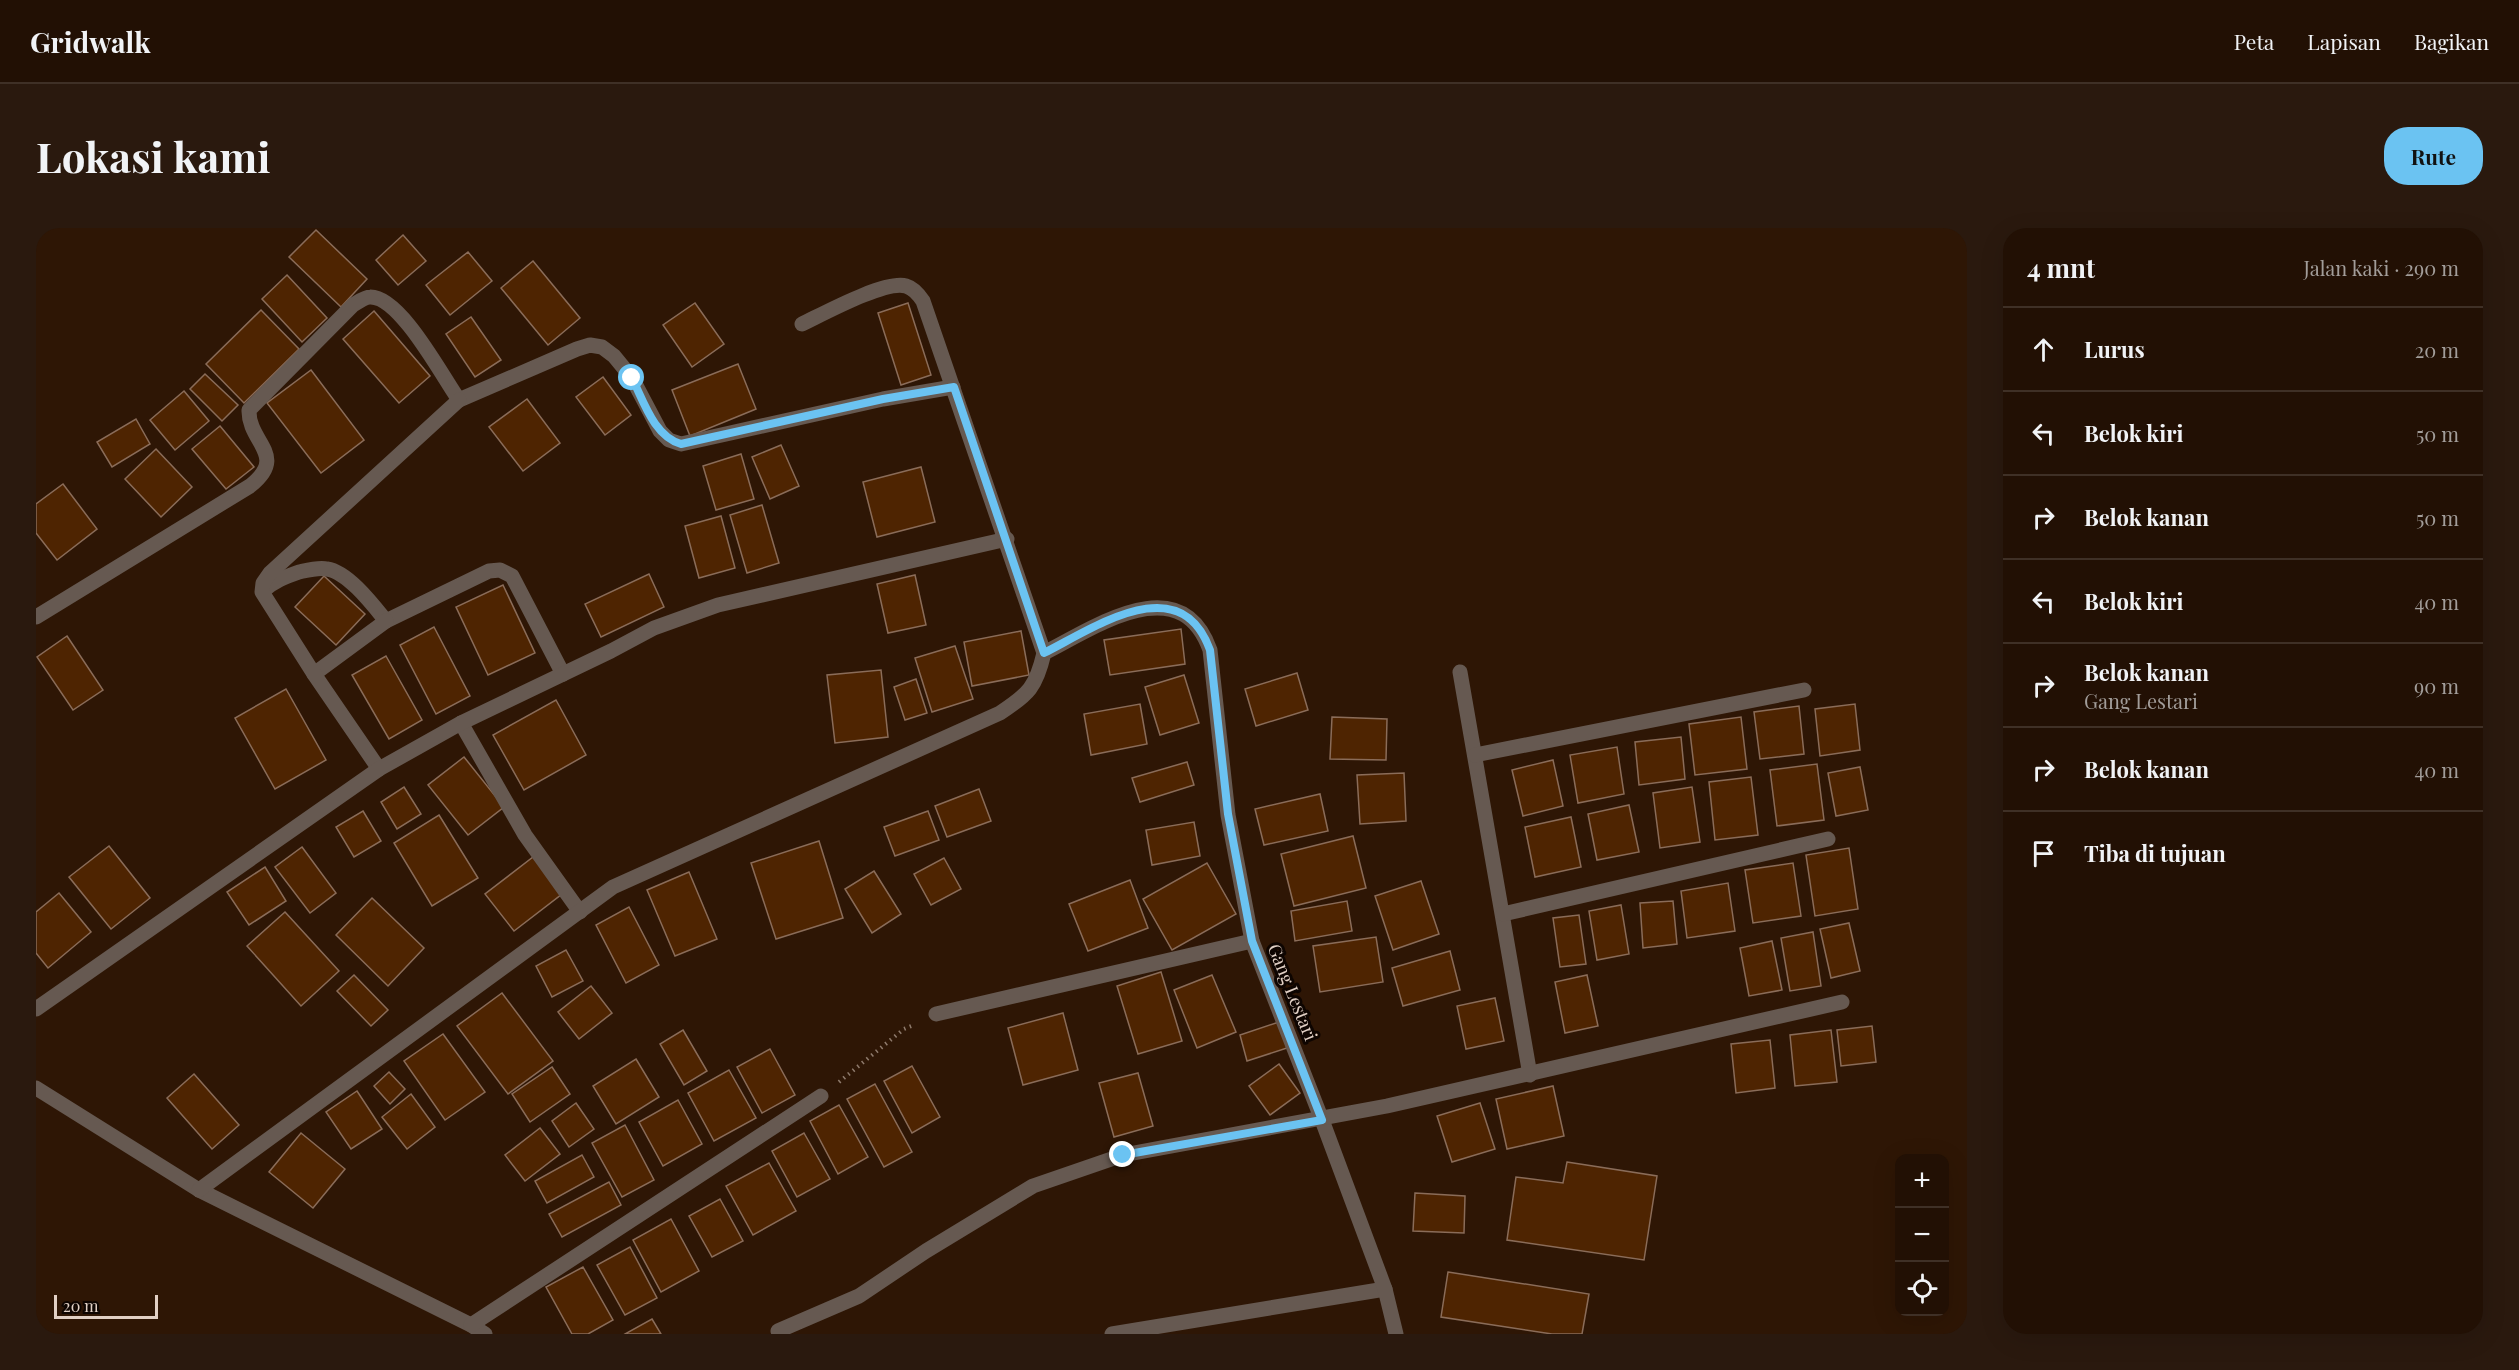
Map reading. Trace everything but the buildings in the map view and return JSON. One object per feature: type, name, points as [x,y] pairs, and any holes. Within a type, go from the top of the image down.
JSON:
[{"type":"street","points":[[199,1190],[613,887],[1000,713],[1024,698],[1038,678],[1044,653],[1007,539],[923,301],[906,286],[897,285],[874,291],[802,324]]},
{"type":"street","points":[[36,616],[263,476],[268,465],[266,453],[249,421],[249,410],[353,304],[368,297],[382,299],[401,314],[459,400]]},
{"type":"street","points":[[379,769],[314,674],[262,592],[263,583],[270,573],[459,400],[590,345],[602,347],[614,356],[632,378],[660,431],[669,440],[681,444],[883,399],[954,387]]},
{"type":"street","points":[[36,1009],[379,769],[461,723],[654,628],[700,610],[1007,539]]},
{"type":"street","points":[[262,592],[274,581],[307,570],[326,568],[336,572],[363,595],[386,621]]},
{"type":"street","points":[[314,674],[386,621],[489,571],[500,570],[512,576],[563,674]]},
{"type":"street","name":"Gang Lestari","points":[[1044,653],[1115,616],[1137,610],[1179,611],[1195,621],[1204,633],[1210,650],[1228,814],[1252,941],[1385,1289],[1396,1334]]},
{"type":"street","points":[[1460,672],[1530,1075]]},
{"type":"street","points":[[1475,755],[1804,690]]},
{"type":"street","points":[[461,723],[525,835],[580,912]]},
{"type":"street","points":[[1503,915],[1828,839]]},
{"type":"street","points":[[936,1014],[1252,941]]},
{"type":"street","points":[[778,1331],[859,1296],[926,1251],[1033,1186],[1123,1155],[1322,1120],[1530,1075],[1842,1002]]},
{"type":"street","points":[[36,1088],[199,1190],[471,1324],[485,1334]]},
{"type":"street","points":[[471,1324],[821,1096]]},
{"type":"street","points":[[1112,1334],[1385,1289]]},
{"type":"path","points":[[821,1096],[904,1029],[936,1014]]},
{"type":"route","points":[[632,378],[660,431],[669,440],[681,444],[883,399],[954,387],[1044,653],[1115,616],[1137,610],[1179,611],[1195,621],[1204,633],[1210,650],[1228,814],[1252,941],[1322,1120],[1123,1155]]}]
